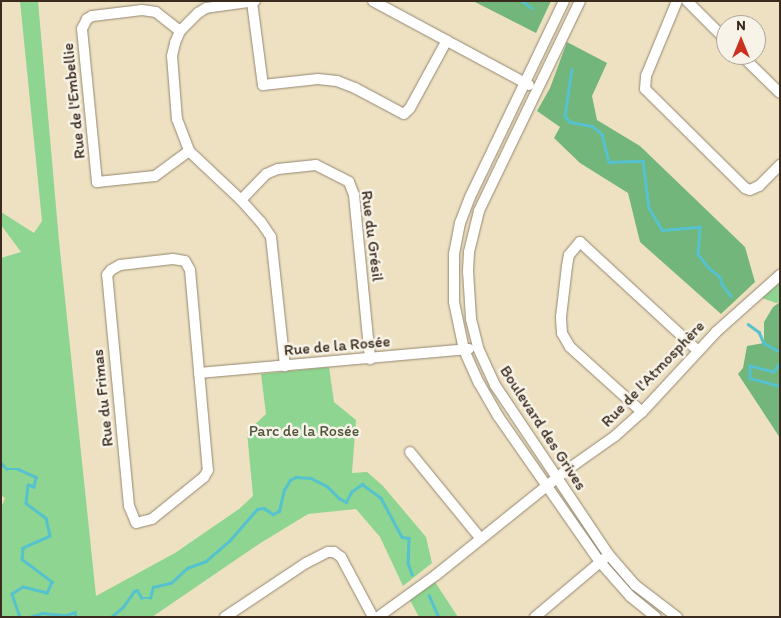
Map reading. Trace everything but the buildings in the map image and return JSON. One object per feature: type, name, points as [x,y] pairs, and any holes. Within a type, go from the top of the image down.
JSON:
[{"type":"street","points":[[285,366],[270,237],[262,222],[189,151],[177,119],[172,56],[180,31],[198,13],[206,8],[253,1],[263,85],[318,79],[337,81],[404,114],[410,108],[447,40]]},
{"type":"street","points":[[372,1],[536,89]]},
{"type":"street","name":"Boulevard des Grives","points":[[564,1],[480,173],[459,228],[454,254],[454,302],[464,350],[479,383],[498,416],[600,562],[630,596],[656,617]]},
{"type":"street","name":"Boulevard des Grives","points":[[580,1],[490,185],[475,226],[469,252],[468,288],[471,319],[478,348],[495,384],[609,555],[635,585],[677,617]]},
{"type":"street","points":[[677,1],[646,76],[645,89],[745,188],[750,190],[759,186],[780,165]]},
{"type":"street","points":[[687,1],[716,30]]},
{"type":"street","name":"Rue de l'Embellie","points":[[180,31],[156,12],[142,10],[92,16],[87,19],[82,29],[97,182],[156,176],[189,151]]},
{"type":"street","points":[[751,65],[780,93]]},
{"type":"street","name":"Rue du Grésil","points":[[241,200],[266,174],[278,169],[316,165],[348,182],[354,195],[370,359]]},
{"type":"street","points":[[642,412],[570,347],[562,333],[561,316],[567,266],[569,256],[580,242],[698,351]]},
{"type":"street","name":"Rue du Frimas","points":[[173,259],[185,261],[190,270],[199,373],[209,466],[207,474],[152,519],[136,523],[129,506],[107,281],[111,270],[120,265],[173,259]]},
{"type":"street","name":"Rue de l'Atmosphère","points":[[378,617],[557,478],[615,436],[642,412],[698,351],[743,306],[780,275]]},
{"type":"street","name":"Rue de la Rosée","points":[[199,373],[478,348]]},
{"type":"street","points":[[410,452],[481,538]]},
{"type":"street","points":[[225,617],[306,563],[322,554],[334,552],[341,557],[372,617]]},
{"type":"street","points":[[535,617],[609,555]]},
{"type":"green space","name":"Parc de la Rosée","points":[[20,1],[38,1],[59,241],[96,596],[175,553],[239,509],[253,496],[247,432],[266,414],[261,374],[329,367],[334,402],[356,420],[352,473],[367,472],[383,486],[426,537],[432,563],[403,586],[380,537],[356,509],[308,514],[259,544],[152,617],[1,617],[1,508],[5,498],[1,495],[1,258],[21,252],[1,225],[1,212],[34,233],[42,221]]},
{"type":"green space","points":[[473,1],[551,1],[536,33]]},
{"type":"green space","points":[[567,42],[607,63],[592,96],[597,120],[640,146],[745,247],[755,282],[721,314],[640,242],[628,193],[580,163],[554,138],[560,127],[537,111],[550,88]]},
{"type":"green space","points":[[780,283],[780,302],[776,303],[762,298]]},
{"type":"green space","points":[[780,302],[780,438],[738,374],[743,368],[747,346],[764,343],[764,322],[773,307]]},
{"type":"green space","points":[[435,582],[458,617],[419,617],[410,600]]},
{"type":"waterway","points":[[522,1],[532,8]]},
{"type":"waterway","points":[[572,69],[565,116],[570,122],[592,126],[602,134],[609,162],[643,161],[649,208],[662,230],[700,227],[698,254],[709,268],[720,277],[722,284],[731,296]]},
{"type":"waterway","points":[[748,324],[759,332],[764,343],[780,352]]},
{"type":"waterway","points":[[780,363],[774,372],[750,366],[750,378],[780,386]]},
{"type":"waterway","points":[[1,463],[7,469],[18,469],[36,477],[34,487],[28,485],[26,503],[46,518],[50,536],[23,548],[22,559],[52,582],[47,593],[23,587],[12,594],[20,617]]},
{"type":"waterway","points":[[111,617],[123,607],[134,591],[137,590],[142,598],[150,598],[153,587],[171,583],[187,568],[206,561],[230,540],[257,509],[264,508],[273,514],[279,511],[284,490],[290,480],[296,477],[311,478],[327,486],[346,502],[351,492],[362,484],[381,498],[402,537],[409,538],[408,563],[412,574]]},
{"type":"waterway","points":[[429,595],[439,617]]},
{"type":"waterway","points":[[30,617],[42,613],[66,615],[75,612],[76,617]]}]
